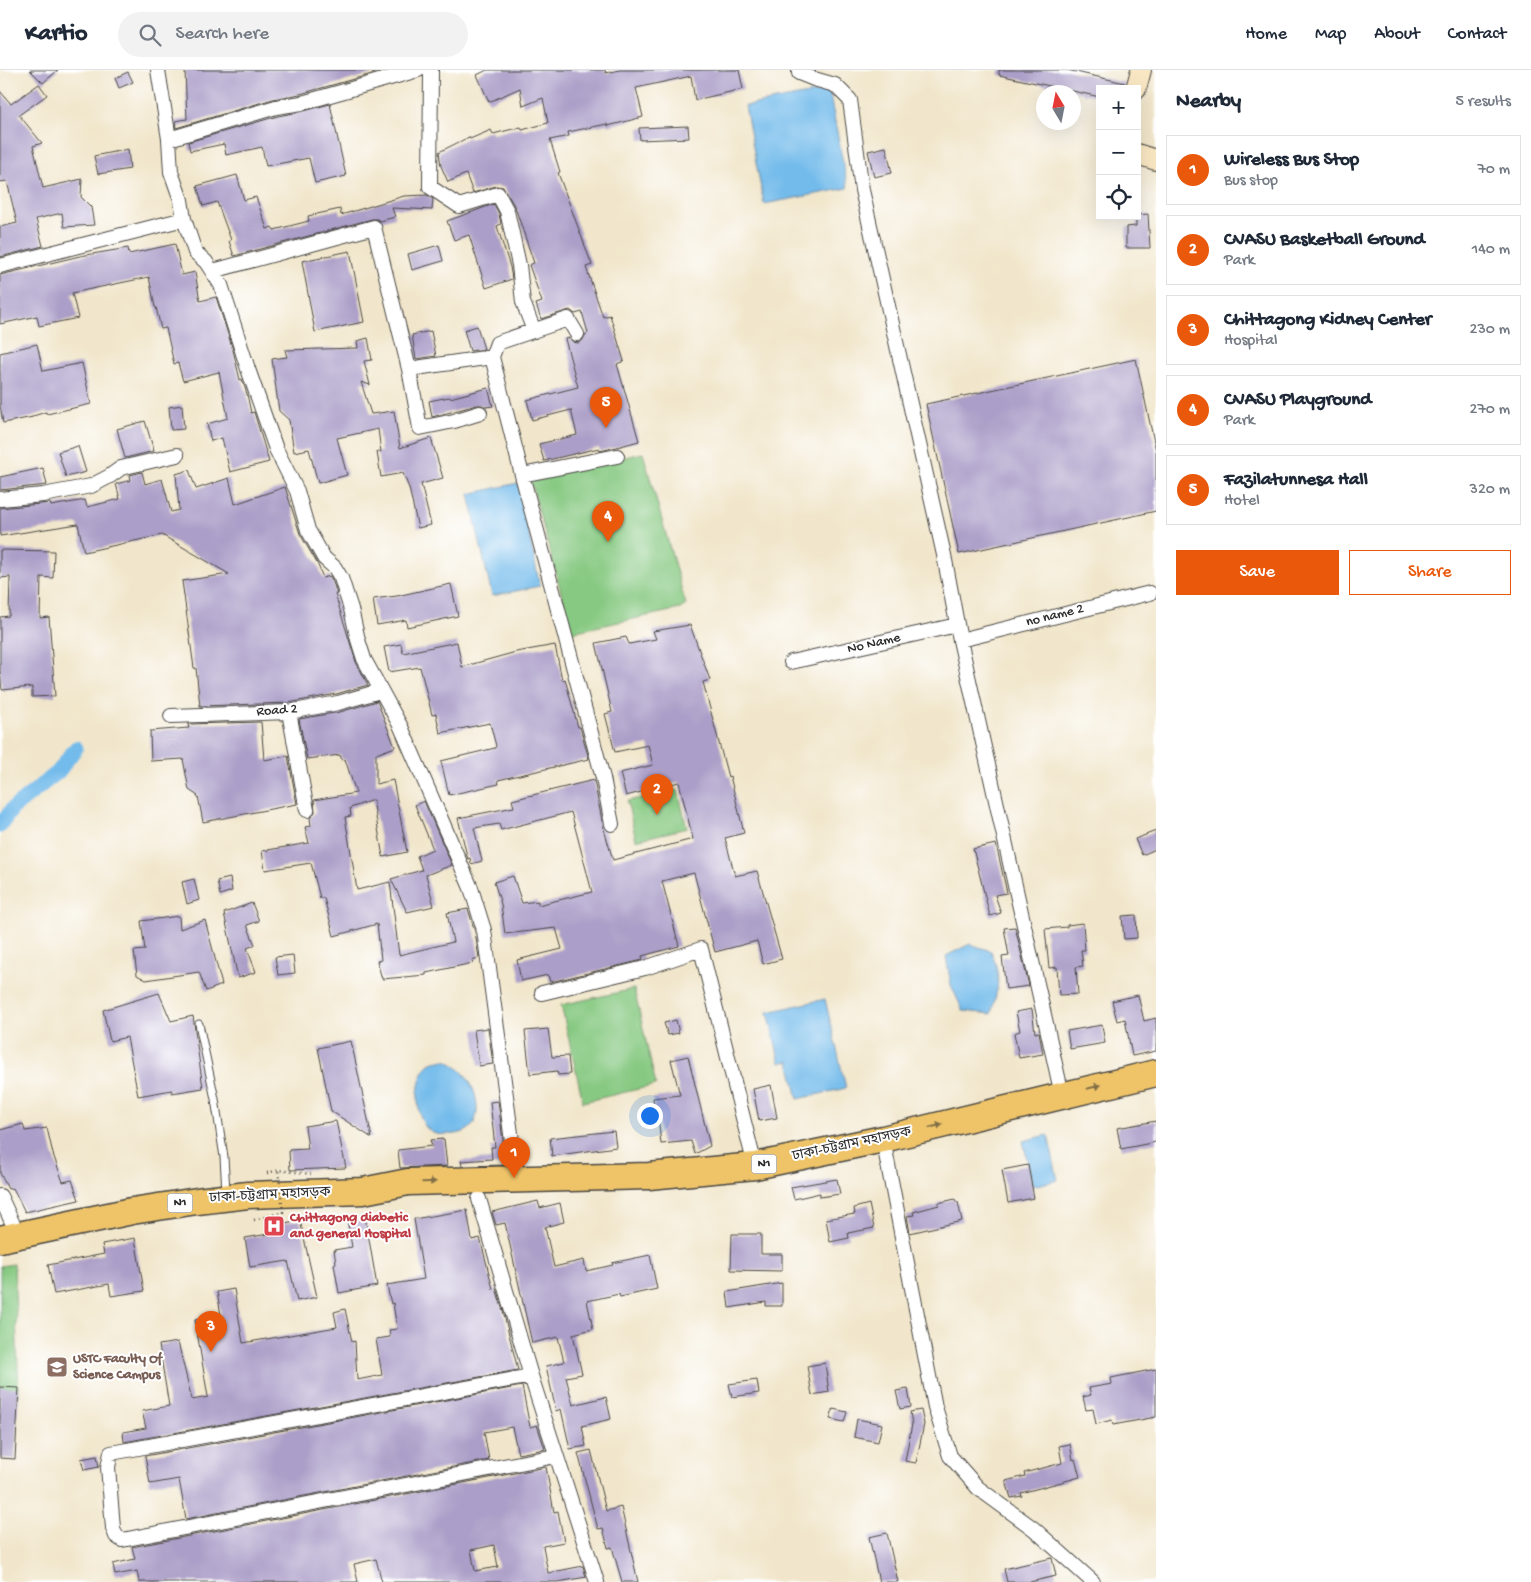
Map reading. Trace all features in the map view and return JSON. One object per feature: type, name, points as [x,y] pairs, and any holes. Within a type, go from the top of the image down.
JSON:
[{"type":"highway","name":"ঢাকা-চট্টগ্রাম মহাসড়ক","points":[[9,1237],[132,1211],[248,1195],[363,1191],[408,1182],[819,1170],[884,1147],[1062,1095],[1156,1072]]},
{"type":"highway","name":"ঢাকা-চট্টগ্রাম মহাসড়ক","points":[[884,1147],[1156,1090]]},
{"type":"highway","name":"ঢাকা-চট্টগ্রাম মহাসড়ক","points":[[363,1191],[403,1200],[478,1199],[707,1185],[757,1172]]},
{"type":"main road","points":[[1137,85],[1141,70]]},
{"type":"main road","points":[[1141,155],[1156,160]]},
{"type":"street","points":[[158,70],[169,139],[171,172],[181,200],[184,219],[195,252],[213,271],[222,285],[248,370],[276,449],[297,491],[308,530],[324,558],[335,568],[341,578],[364,659],[380,691],[402,727],[471,888],[484,930],[517,1179]]},
{"type":"street","points":[[169,139],[276,107],[302,103],[418,70]]},
{"type":"street","points":[[431,70],[430,187],[459,206],[498,194],[507,212],[519,265],[524,302],[534,331]]},
{"type":"street","points":[[800,70],[799,73],[835,85],[850,100],[862,190],[1062,1095]]},
{"type":"street","points":[[0,266],[184,219]]},
{"type":"street","points":[[213,271],[374,227],[409,369],[420,428],[480,413]]},
{"type":"street","points":[[577,334],[568,320],[497,343],[492,357],[603,778],[612,824]]},
{"type":"street","points":[[409,369],[492,357]]},
{"type":"street","points":[[0,499],[43,495],[91,486],[110,476],[120,468],[177,455]]},
{"type":"street","points":[[522,475],[618,456]]},
{"type":"street","name":"no name 2","points":[[960,640],[1150,593]]},
{"type":"street","name":"No Name","points":[[791,662],[957,625]]},
{"type":"street","name":"Road 2","points":[[171,716],[289,712],[338,704],[380,691]]},
{"type":"street","points":[[289,712],[307,810]]},
{"type":"street","points":[[542,993],[645,968],[701,949],[757,1172]]},
{"type":"street","points":[[884,1147],[935,1407],[950,1456],[978,1488],[1034,1529],[1093,1582]]},
{"type":"street","points":[[0,1196],[9,1237]]},
{"type":"street","points":[[478,1199],[531,1376],[597,1582]]},
{"type":"street","points":[[531,1376],[111,1452],[108,1467],[113,1528],[116,1536],[122,1540],[556,1456]]},
{"type":"lane","points":[[199,1024],[215,1099],[224,1157],[226,1197]]},
{"type":"path","points":[[254,1220],[283,1212],[278,1170],[311,1174]]},
{"type":"green space","points":[[643,453],[686,605],[680,609],[572,632],[530,479]]},
{"type":"green space","points":[[678,790],[687,828],[636,840],[627,801]]},
{"type":"green space","points":[[634,989],[656,1085],[583,1102],[561,1005]]},
{"type":"green space","points":[[14,1264],[19,1395],[0,1396],[0,1266]]},
{"type":"water","points":[[829,90],[848,188],[764,204],[745,106]]},
{"type":"water","points":[[518,483],[540,586],[492,596],[469,494]]},
{"type":"water","points":[[970,944],[991,951],[997,969],[998,983],[991,1014],[963,1011],[951,985],[946,956]]},
{"type":"water","points":[[825,999],[846,1088],[798,1099],[789,1061],[780,1063],[768,1012]]},
{"type":"water","points":[[445,1060],[459,1068],[464,1074],[473,1088],[477,1103],[477,1114],[473,1125],[465,1131],[456,1134],[436,1134],[428,1130],[423,1122],[418,1102],[418,1090],[424,1070],[432,1063]]},
{"type":"water","points":[[1048,1135],[1058,1180],[1033,1186],[1023,1141]]},
{"type":"building","points":[[30,70],[58,70],[43,83]]},
{"type":"building","points":[[185,70],[386,70],[300,94],[273,99],[176,128],[175,121],[187,119]]},
{"type":"building","points":[[487,70],[605,70],[606,73],[620,70],[739,70],[743,89],[695,100],[691,76],[636,88],[643,117],[608,126],[607,124],[568,132],[569,136],[550,140],[560,172],[558,173],[592,265],[586,267],[603,317],[610,315],[624,361],[617,364],[639,441],[600,451],[599,448],[544,461],[539,444],[577,435],[571,410],[532,420],[527,400],[578,387],[565,339],[569,338],[573,342],[578,343],[588,333],[582,312],[575,314],[570,310],[541,319],[536,304],[542,302],[529,265],[534,263],[515,207],[503,187],[496,186],[473,193],[466,174],[448,182],[441,166],[439,152],[469,137],[470,139],[491,130],[493,134],[521,127],[522,130],[548,123],[543,98],[523,106],[520,88],[489,102],[477,75]]},
{"type":"building","points":[[999,70],[1067,70],[1125,83],[1125,85],[1096,85],[1096,96],[1081,93],[1081,85],[1045,85],[999,75]]},
{"type":"building","points":[[128,72],[133,82],[119,88],[115,78]]},
{"type":"building","points":[[39,84],[47,95],[19,115],[42,143],[33,146],[43,188],[82,179],[81,197],[91,207],[94,225],[64,227],[62,213],[36,219],[43,246],[0,257],[0,227],[17,223],[7,181],[0,182],[0,91],[11,104]]},
{"type":"building","points":[[330,104],[346,176],[315,183],[309,158],[266,166],[262,147],[226,155],[224,144],[190,151],[188,142],[278,116]]},
{"type":"building","points":[[688,126],[689,138],[640,140],[639,128]]},
{"type":"building","points":[[886,147],[892,173],[874,177],[868,151]]},
{"type":"building","points":[[128,149],[130,169],[98,174],[94,156]]},
{"type":"building","points":[[237,175],[244,200],[256,197],[267,229],[272,227],[274,230],[309,221],[308,216],[340,209],[341,215],[404,196],[427,195],[433,199],[432,210],[392,208],[395,217],[380,221],[372,219],[234,256],[229,241],[231,240],[217,202],[203,206],[197,186]]},
{"type":"building","points":[[494,204],[499,214],[501,224],[497,226],[512,279],[486,288],[469,235],[454,240],[447,221]]},
{"type":"building","points":[[1148,214],[1150,248],[1126,248],[1126,227],[1136,226],[1136,220],[1141,220],[1141,215]]},
{"type":"building","points":[[175,244],[182,275],[195,272],[200,301],[216,297],[233,350],[240,380],[242,379],[251,413],[254,412],[269,462],[230,472],[222,438],[211,441],[207,424],[228,418],[219,372],[183,381],[178,363],[174,364],[166,328],[161,329],[149,277],[72,293],[78,318],[39,326],[37,316],[0,324],[0,275],[80,256],[128,248],[129,254]]},
{"type":"building","points":[[439,245],[443,261],[412,270],[408,254]]},
{"type":"building","points":[[350,251],[364,322],[315,332],[302,261]]},
{"type":"building","points":[[477,326],[484,349],[470,351],[464,330]]},
{"type":"building","points":[[431,331],[436,356],[416,359],[412,335]]},
{"type":"building","points":[[368,338],[372,360],[364,361],[370,385],[361,382],[371,414],[394,411],[400,448],[431,438],[443,478],[421,484],[431,525],[418,528],[409,488],[403,473],[381,477],[377,452],[381,452],[378,429],[337,438],[347,475],[318,483],[309,449],[294,452],[289,420],[279,411],[272,359],[287,357],[285,350],[358,348],[357,341]]},
{"type":"building","points":[[37,344],[43,371],[82,363],[91,404],[47,414],[46,412],[33,417],[3,423],[0,405],[0,353]]},
{"type":"building","points":[[1136,359],[1156,451],[1156,511],[959,554],[926,404]]},
{"type":"building","points":[[488,388],[493,406],[477,405],[432,417],[429,401],[450,398]]},
{"type":"building","points":[[182,405],[184,429],[171,430],[169,407]]},
{"type":"building","points":[[145,421],[154,451],[125,458],[117,429]]},
{"type":"building","points":[[78,446],[86,472],[66,477],[58,452]]},
{"type":"building","points":[[43,468],[47,485],[0,490],[0,477]]},
{"type":"building","points":[[189,470],[196,489],[229,478],[235,504],[285,487],[300,534],[318,565],[323,578],[330,576],[333,582],[356,662],[368,685],[336,694],[288,703],[200,706],[182,581],[229,574],[162,535],[84,552],[78,524],[0,536],[0,508],[50,503],[51,506],[85,500],[87,507],[120,499],[116,484],[131,480],[130,475],[142,472],[145,484],[162,479],[171,512],[179,510],[176,474]]},
{"type":"building","points":[[0,550],[54,551],[53,578],[41,577],[40,618],[49,617],[55,696],[32,697],[32,687],[2,690],[0,672],[0,617],[9,616],[10,577],[0,578]]},
{"type":"building","points":[[451,584],[458,616],[407,627],[406,620],[377,625],[373,599],[397,596]]},
{"type":"building","points":[[690,625],[710,680],[703,682],[744,833],[725,838],[735,876],[757,871],[782,959],[763,964],[757,941],[715,952],[694,873],[662,881],[679,946],[642,956],[643,960],[550,982],[548,975],[521,981],[517,960],[562,949],[556,928],[505,934],[501,904],[494,882],[513,876],[522,903],[538,901],[538,905],[592,892],[571,812],[501,830],[499,824],[474,828],[482,861],[471,864],[470,858],[468,859],[467,856],[458,818],[514,807],[512,800],[594,780],[603,826],[613,860],[693,839],[679,782],[626,796],[620,773],[653,765],[648,745],[615,752],[605,714],[612,712],[596,643],[626,637],[629,644],[656,639],[653,631]]},
{"type":"building","points":[[457,642],[462,667],[516,652],[555,645],[562,680],[565,679],[589,759],[498,780],[499,784],[449,795],[441,761],[495,748],[490,723],[440,733],[436,714],[432,715],[420,667],[389,672],[384,647],[401,644],[403,653]]},
{"type":"building","points":[[377,701],[395,747],[376,754],[376,784],[393,780],[407,852],[383,857],[373,800],[350,808],[351,816],[345,817],[357,890],[390,882],[399,955],[453,942],[447,913],[468,909],[475,932],[479,958],[472,960],[473,963],[426,973],[426,975],[382,979],[377,961],[381,960],[377,924],[334,936],[324,898],[320,898],[311,863],[265,870],[262,851],[309,843],[305,827],[311,826],[310,818],[315,812],[314,800],[356,793],[345,759],[342,760],[340,755],[307,759],[299,719],[340,712]]},
{"type":"building","points":[[261,722],[264,760],[288,756],[297,804],[203,822],[198,796],[189,790],[183,759],[151,761],[150,731],[189,728],[188,724]]},
{"type":"building","points":[[424,801],[452,865],[426,875],[434,906],[407,912],[391,879],[422,870],[417,856],[433,849],[415,805]]},
{"type":"building","points":[[1156,831],[1156,849],[1142,855],[1135,839]]},
{"type":"building","points":[[996,844],[1007,893],[995,895],[1001,913],[990,916],[973,849]]},
{"type":"building","points":[[230,878],[232,891],[220,895],[217,881]]},
{"type":"building","points":[[194,879],[199,900],[187,904],[182,882]]},
{"type":"building","points":[[252,903],[259,921],[247,925],[255,945],[247,948],[256,972],[238,978],[224,913]]},
{"type":"building","points":[[1136,915],[1137,938],[1124,939],[1122,916]]},
{"type":"building","points":[[179,916],[180,929],[205,920],[222,985],[206,991],[199,972],[146,980],[137,975],[134,951],[145,950],[141,921]]},
{"type":"building","points":[[1083,923],[1085,950],[1081,950],[1083,966],[1076,967],[1078,994],[1059,995],[1057,967],[1049,968],[1045,929]]},
{"type":"building","points":[[1015,927],[1029,986],[1006,989],[1002,957],[1009,956],[1004,928]]},
{"type":"building","points":[[293,955],[295,973],[278,975],[275,957]]},
{"type":"building","points":[[159,993],[171,1021],[193,1016],[203,1088],[172,1093],[172,1090],[138,1096],[127,1037],[110,1041],[103,1010]]},
{"type":"building","points":[[1138,995],[1144,1021],[1156,1018],[1156,1051],[1132,1056],[1125,1019],[1117,1021],[1112,1001]]},
{"type":"building","points":[[1032,1009],[1035,1033],[1039,1032],[1043,1054],[1019,1058],[1014,1033],[1020,1031],[1016,1012]]},
{"type":"building","points":[[676,1020],[679,1033],[668,1035],[664,1023]]},
{"type":"building","points":[[1102,1025],[1105,1043],[1070,1049],[1067,1031]]},
{"type":"building","points":[[488,1028],[493,1064],[479,1066],[474,1030]]},
{"type":"building","points":[[548,1029],[552,1057],[568,1056],[570,1074],[558,1075],[557,1071],[530,1074],[525,1031]]},
{"type":"building","points":[[351,1041],[372,1138],[331,1111],[318,1048]]},
{"type":"building","points":[[688,1056],[710,1146],[695,1154],[691,1141],[661,1144],[658,1116],[655,1117],[653,1098],[680,1095],[671,1060]]},
{"type":"building","points":[[771,1085],[777,1118],[759,1121],[753,1089]]},
{"type":"building","points":[[498,1101],[506,1165],[462,1166],[461,1161],[492,1159],[491,1147],[495,1147],[490,1102]]},
{"type":"building","points":[[336,1121],[346,1168],[290,1170],[289,1150],[308,1149],[305,1126]]},
{"type":"building","points":[[1156,1121],[1156,1142],[1121,1149],[1117,1128]]},
{"type":"building","points":[[23,1124],[25,1131],[47,1128],[53,1154],[63,1182],[72,1180],[79,1200],[25,1212],[13,1188],[8,1189],[0,1173],[0,1130]]},
{"type":"building","points":[[614,1131],[616,1147],[552,1156],[550,1138]]},
{"type":"building","points":[[444,1139],[447,1166],[400,1168],[398,1150],[432,1146],[430,1140]]},
{"type":"building","points":[[1028,1165],[1034,1198],[1008,1203],[1002,1170]]},
{"type":"building","points":[[837,1179],[840,1194],[820,1197],[820,1193],[794,1199],[791,1187]]},
{"type":"building","points":[[955,1199],[958,1202],[962,1221],[910,1233],[907,1216],[914,1215],[913,1212],[939,1205],[938,1203]]},
{"type":"building","points":[[538,1201],[540,1208],[560,1203],[564,1222],[545,1227],[554,1267],[584,1260],[586,1271],[650,1255],[657,1289],[620,1297],[619,1294],[587,1301],[593,1329],[573,1334],[582,1374],[566,1377],[573,1405],[606,1397],[611,1419],[582,1426],[586,1446],[570,1449],[561,1409],[556,1411],[546,1366],[564,1362],[558,1337],[532,1343],[505,1223],[496,1225],[492,1212]]},
{"type":"building","points":[[869,1204],[874,1228],[848,1233],[849,1238],[830,1242],[826,1219],[855,1214],[854,1208]]},
{"type":"building","points":[[467,1210],[472,1240],[480,1238],[493,1289],[496,1288],[503,1311],[518,1370],[124,1442],[123,1432],[146,1428],[142,1411],[169,1406],[159,1345],[178,1342],[192,1400],[208,1397],[195,1320],[221,1315],[217,1292],[234,1289],[243,1343],[337,1327],[334,1312],[345,1309],[352,1342],[355,1341],[357,1380],[382,1375],[376,1339],[390,1337],[389,1330],[397,1329],[393,1303],[391,1304],[387,1285],[424,1279],[414,1219]]},
{"type":"building","points":[[365,1216],[377,1286],[339,1293],[334,1264],[336,1263],[334,1250],[352,1247],[347,1219]]},
{"type":"building","points":[[300,1220],[317,1297],[297,1301],[288,1261],[250,1267],[245,1238],[281,1232],[280,1224]]},
{"type":"building","points":[[732,1234],[761,1234],[761,1254],[782,1254],[782,1271],[731,1270]]},
{"type":"building","points":[[135,1238],[144,1291],[111,1296],[109,1284],[54,1294],[48,1265],[104,1254],[102,1244]]},
{"type":"building","points":[[782,1283],[782,1306],[766,1306],[766,1302],[729,1308],[727,1292]]},
{"type":"building","points":[[825,1363],[829,1392],[812,1395],[807,1366]]},
{"type":"building","points":[[1156,1369],[1156,1417],[1113,1425],[1112,1420],[1096,1424],[1093,1409],[1086,1410],[1083,1397],[1091,1395],[1089,1388],[1112,1384],[1111,1378]]},
{"type":"building","points":[[757,1380],[759,1393],[732,1397],[729,1384]]},
{"type":"building","points":[[522,1386],[530,1427],[537,1425],[545,1449],[518,1454],[512,1427],[484,1432],[489,1460],[186,1519],[179,1479],[150,1484],[145,1456]]},
{"type":"building","points":[[0,1387],[19,1388],[15,1459],[0,1458]]},
{"type":"building","points":[[908,1389],[911,1407],[900,1409],[896,1391]]},
{"type":"building","points":[[833,1409],[847,1412],[844,1422],[830,1419]]},
{"type":"building","points":[[921,1410],[924,1424],[916,1463],[905,1461],[912,1424],[910,1412]]},
{"type":"building","points":[[857,1419],[882,1424],[878,1442],[854,1437]]},
{"type":"building","points":[[1070,1444],[1073,1460],[1075,1459],[1080,1477],[1021,1493],[1022,1496],[1011,1498],[1006,1481],[1025,1476],[1024,1473],[1062,1463],[1059,1446]]},
{"type":"building","points":[[591,1450],[606,1511],[621,1507],[638,1582],[622,1582],[612,1547],[608,1548],[603,1528],[598,1529],[578,1453]]},
{"type":"building","points":[[97,1456],[99,1467],[84,1470],[81,1459]]},
{"type":"building","points":[[546,1467],[554,1512],[558,1511],[564,1542],[543,1546],[548,1573],[583,1566],[586,1577],[558,1582],[382,1582],[376,1559],[354,1564],[358,1582],[139,1582],[137,1571],[115,1575],[113,1564],[135,1559],[132,1547]],"holes":[[[494,1545],[498,1567],[475,1571],[471,1550]]]},
{"type":"building","points":[[887,1533],[898,1582],[879,1582],[869,1537]]},
{"type":"building","points":[[1052,1558],[1056,1576],[1030,1582],[1007,1582],[1004,1569]]},
{"type":"waterway","points":[[0,826],[12,809],[58,772],[76,748]]},
{"type":"place","name":"Fazilatunnesa Hall","points":[[606,428]]},
{"type":"place","name":"CVASU Playground","points":[[608,542]]},
{"type":"place","name":"CVASU Basketball Ground","points":[[657,815]]},
{"type":"place","name":"Wireless Bus Stop","points":[[514,1178]]},
{"type":"place","name":"Chittagong diabetic and general Hospital","points":[[274,1226]]},
{"type":"place","name":"Chittagong Kidney Center","points":[[211,1352]]},
{"type":"place","name":"USTC Faculty Of Science Campus","points":[[57,1367]]}]
